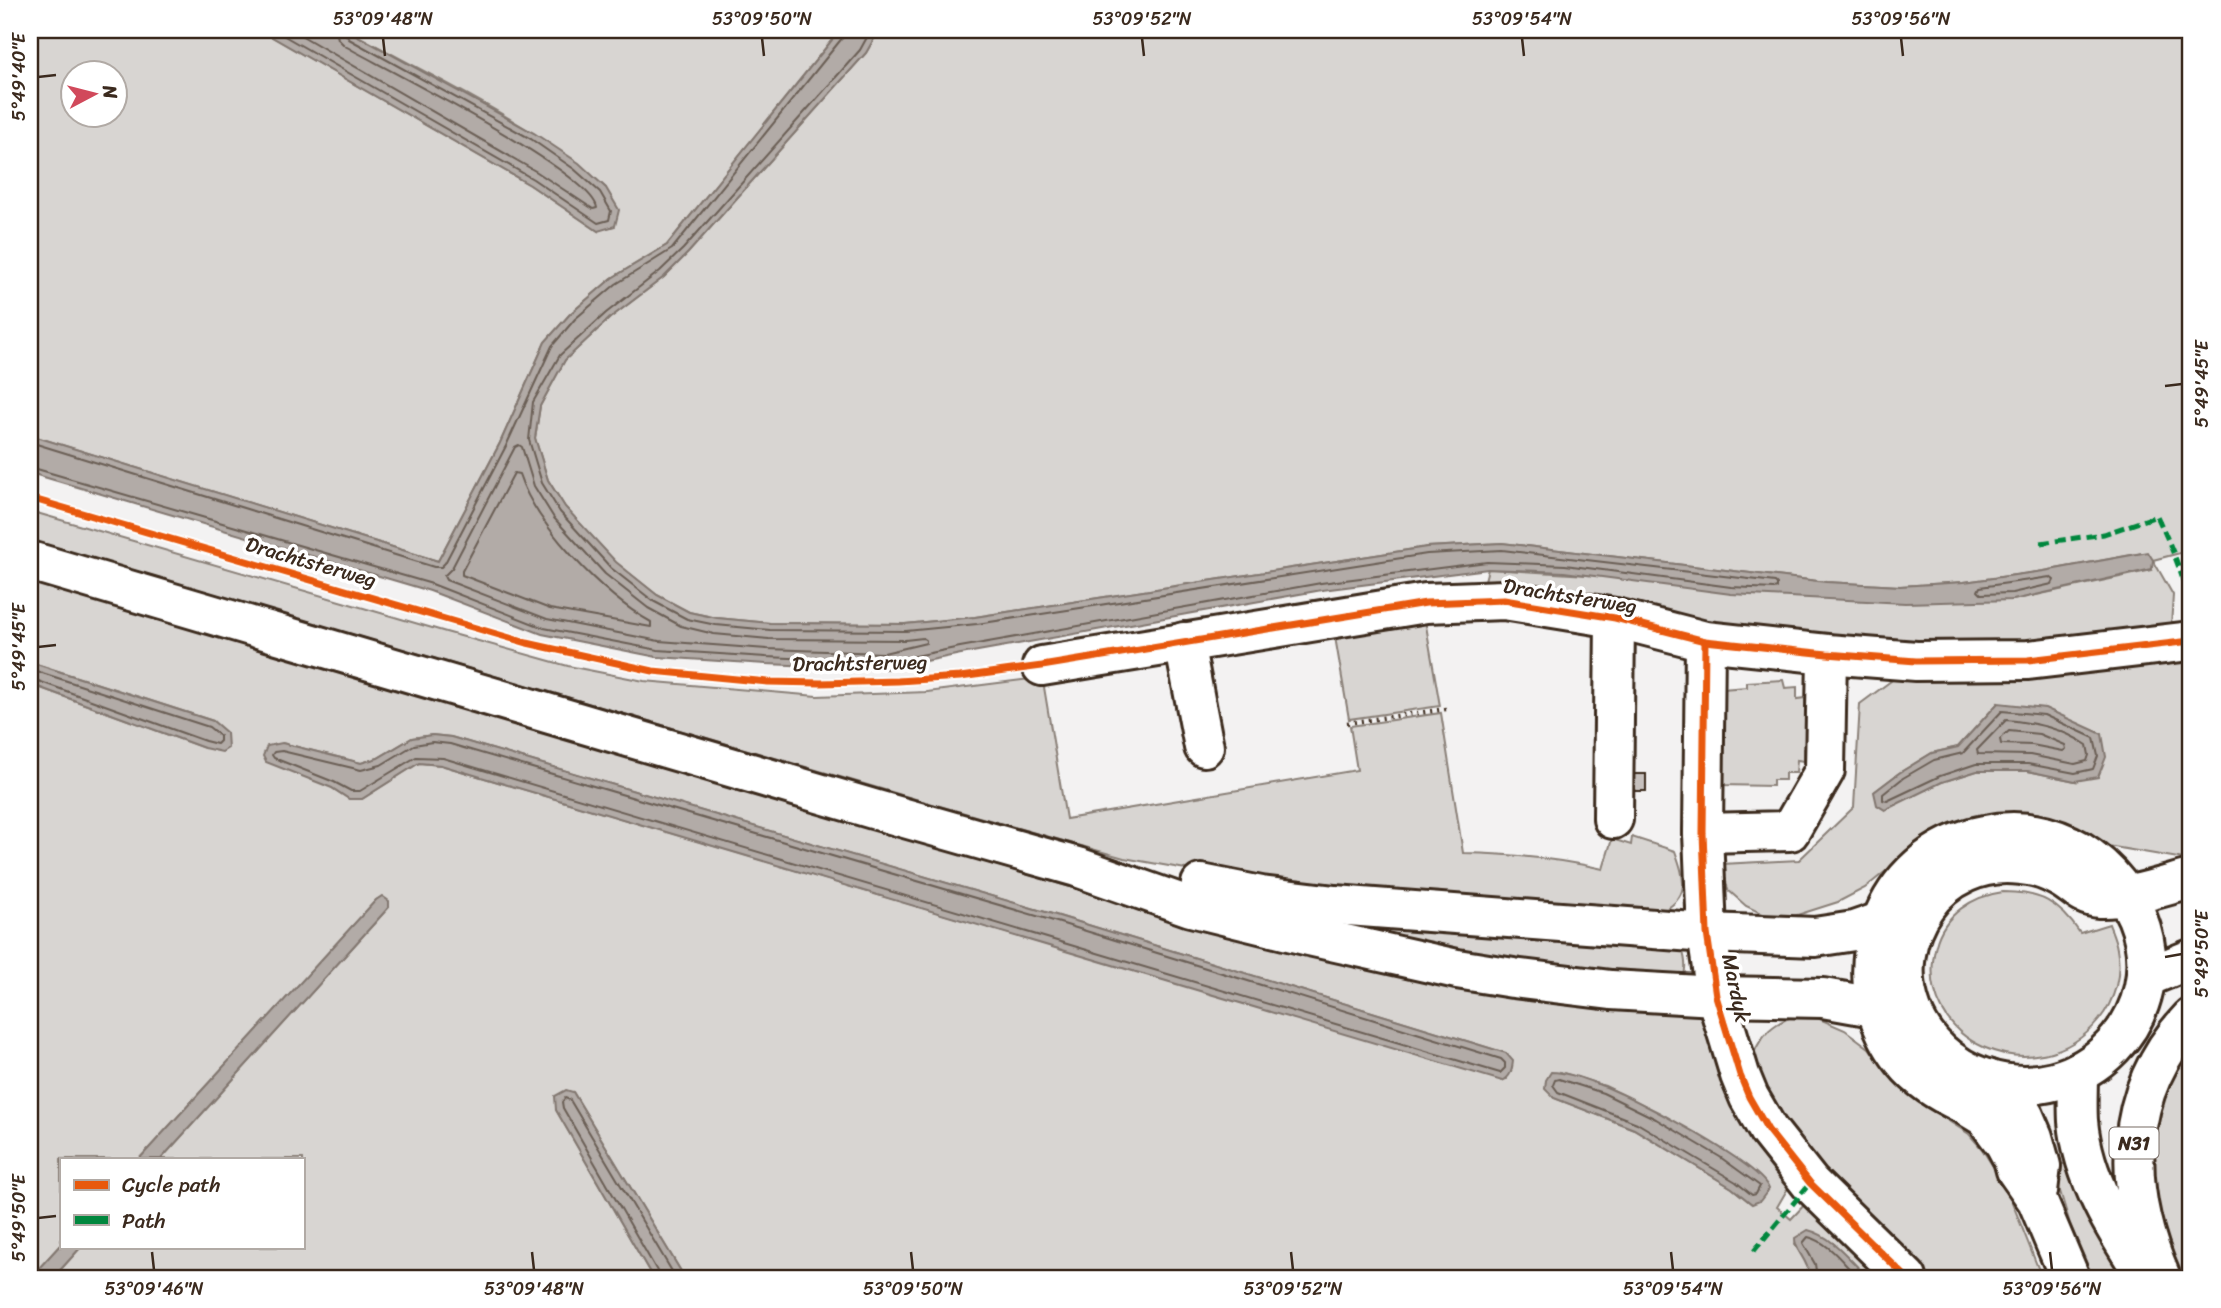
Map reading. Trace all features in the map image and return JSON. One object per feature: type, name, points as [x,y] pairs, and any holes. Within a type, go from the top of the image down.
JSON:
[{"type":"main road","points":[[30,561],[1077,867],[1191,907],[1309,936],[1457,969],[1513,978],[1611,989],[1716,996],[1822,998],[1895,1011]]},
{"type":"main road","name":"Drachtsterweg","points":[[1042,666],[1426,603],[1504,600],[1615,618],[1705,641],[1828,654]]},
{"type":"main road","points":[[1613,819],[1615,618]]},
{"type":"main road","name":"Mardyk","points":[[1705,641],[1703,833],[1707,933],[1716,996],[1740,1075],[1768,1130],[1810,1183],[1907,1278]]},
{"type":"main road","points":[[1703,833],[1790,831],[1825,770],[1828,654],[1916,660],[2028,660],[2191,641]]},
{"type":"main road","points":[[1184,642],[1204,747]]},
{"type":"main road","points":[[2017,831],[2044,835],[2079,850],[2096,862],[2126,894],[2143,934],[2147,977],[2138,1008],[2118,1042],[2097,1060],[2061,1080],[1974,1091],[1966,1072],[1895,1011],[1872,981],[1872,957],[1880,922],[1898,889],[1912,871],[1945,848],[1968,838],[1990,834],[2017,831]]},
{"type":"main road","points":[[1895,1011],[1905,988],[1903,967],[1912,928],[1934,896],[1961,874],[1980,867],[2019,864],[2042,869],[2060,877],[2086,897],[2103,898],[2191,879]]},
{"type":"main road","points":[[1077,867],[1335,905],[1707,933],[1815,937],[1854,931],[1880,922]]},
{"type":"main road","points":[[2147,977],[2191,959]]},
{"type":"main road","name":"N31","points":[[2161,1278],[2151,1256],[2137,1200],[2133,1169],[2134,1139],[2147,1087],[2170,1042],[2191,1018]]},
{"type":"main road","name":"N31","points":[[2078,1072],[2078,1123],[2089,1171],[2117,1234],[2147,1278]]},
{"type":"main road","points":[[1974,1091],[2009,1097],[2024,1116],[2033,1137],[2040,1166],[2037,1200],[2070,1278]]},
{"type":"path","points":[[1347,723],[1446,709]]},
{"type":"shaded area","points":[[30,30],[260,30],[530,185],[598,231],[606,188],[577,164],[547,142],[481,102],[347,30],[840,30],[667,245],[612,278],[570,314],[545,342],[500,443],[438,561],[30,435]]},
{"type":"shaded area","points":[[879,30],[2191,30],[2191,534],[2187,536],[2191,560],[2188,551],[2153,560],[2173,595],[2171,626],[2032,646],[1914,650],[1732,626],[1592,600],[1484,584],[1488,569],[2013,600],[2152,570],[2141,553],[1964,582],[1900,586],[1826,582],[1502,543],[1427,547],[975,617],[905,624],[770,623],[717,618],[689,612],[657,595],[615,562],[565,507],[548,480],[535,438],[540,406],[565,360],[610,318],[664,277],[688,253],[866,53]]},
{"type":"shaded area","points":[[30,511],[568,666],[644,681],[817,696],[927,692],[1038,678],[1043,681],[1066,819],[1357,770],[1350,726],[1441,713],[1463,853],[1533,857],[1603,869],[1612,839],[1631,845],[1632,837],[1675,851],[1683,887],[1676,901],[1659,913],[1264,883],[1124,858],[30,540]]},
{"type":"shaded area","points":[[30,581],[1135,906],[1680,1006],[1701,1015],[1714,1027],[1791,1183],[1777,1207],[1791,1219],[1808,1201],[1894,1278],[1868,1278],[1833,1243],[1795,1245],[1809,1267],[1810,1278],[685,1278],[573,1092],[556,1110],[653,1278],[53,1278],[80,1248],[304,1248],[304,1158],[162,1158],[389,907],[388,901],[382,897],[376,900],[140,1158],[60,1158],[60,1245],[30,1278],[30,684],[204,748],[213,721],[30,662]],"holes":[[[432,735],[451,737],[1049,913],[1506,1053],[1507,1079],[1502,1080],[441,765],[419,763],[362,799],[349,799],[332,788],[282,743],[361,763],[378,758],[412,738]],[[1560,1072],[1605,1086],[1660,1113],[1724,1151],[1752,1204],[1732,1188],[1634,1129],[1554,1098]]]},
{"type":"shaded area","points":[[1424,614],[1440,706],[1349,719],[1334,631]]},
{"type":"shaded area","points":[[2191,658],[2191,857],[2184,859],[2108,846],[2059,824],[1931,837],[1865,888],[1838,902],[1791,917],[1767,916],[1746,906],[1728,890],[1722,864],[1799,860],[1854,807],[1860,704],[1895,678]],"holes":[[[1998,703],[2075,781],[2028,771],[1977,771],[1942,782],[1874,792],[1932,753],[1958,747]]]},
{"type":"shaded area","points":[[1783,680],[1785,688],[1797,687],[1797,699],[1805,698],[1806,712],[1809,712],[1808,749],[1804,749],[1804,761],[1797,760],[1796,773],[1785,773],[1785,780],[1773,780],[1773,786],[1721,785],[1722,689],[1747,687],[1747,682]]},
{"type":"shaded area","points":[[2003,892],[2028,894],[2048,901],[2072,922],[2080,933],[2109,924],[2116,943],[2118,978],[2105,1012],[2073,1042],[2044,1054],[2014,1055],[1985,1048],[1960,1032],[1942,1009],[1933,980],[1936,945],[1946,924],[1961,908],[1971,902]]},
{"type":"shaded area","points":[[1315,918],[1681,948],[1685,970],[1683,977],[1512,966]]},
{"type":"shaded area","points":[[1795,1016],[1815,1017],[1845,1030],[1869,1048],[1892,1078],[1917,1101],[1969,1134],[2006,1187],[2042,1278],[1924,1278],[1778,1123],[1753,1055],[1769,1030]]},
{"type":"shaded area","points":[[2191,1039],[2191,1278],[2182,1278],[2157,1228],[2147,1136],[2160,1090]]},
{"type":"shaded area","points":[[2074,1163],[2127,1278],[2093,1278],[2070,1224],[2052,1165]]},
{"type":"water","points":[[260,30],[347,30],[534,133],[579,163],[606,188],[619,210],[615,226],[598,231],[530,185]]},
{"type":"water","points":[[840,30],[879,30],[866,53],[688,253],[664,277],[610,318],[565,360],[540,406],[535,438],[548,480],[565,507],[616,562],[657,595],[689,612],[717,618],[770,623],[905,624],[975,617],[1427,547],[1502,543],[1826,582],[1900,586],[1964,582],[2148,552],[2153,560],[2152,569],[2013,600],[1905,603],[1731,594],[1564,572],[1488,569],[1322,590],[886,669],[766,664],[657,657],[542,634],[430,591],[30,473],[30,435],[438,561],[500,443],[545,342],[570,314],[612,278],[667,245]]},
{"type":"water","points":[[30,662],[213,721],[227,733],[228,748],[222,752],[204,748],[30,684]]},
{"type":"water","points":[[1998,703],[2045,708],[2102,734],[2106,757],[2098,777],[2075,781],[2028,771],[1977,771],[1942,782],[1885,810],[1877,805],[1874,792],[1932,753],[1958,747]]},
{"type":"water","points":[[432,735],[451,737],[1049,913],[1506,1053],[1513,1061],[1511,1070],[1502,1081],[441,765],[419,763],[362,799],[349,799],[332,788],[266,762],[263,756],[267,746],[282,743],[361,763],[378,758],[412,738]]},
{"type":"water","points":[[382,896],[389,901],[389,907],[162,1158],[140,1158]]},
{"type":"water","points":[[1551,1072],[1571,1075],[1603,1086],[1666,1116],[1744,1164],[1761,1178],[1769,1189],[1760,1201],[1752,1204],[1732,1188],[1634,1129],[1554,1098],[1545,1089]]},
{"type":"water","points":[[566,1090],[573,1092],[685,1278],[653,1278],[556,1110],[555,1096]]},
{"type":"water","points":[[1808,1230],[1833,1243],[1868,1278],[1810,1278],[1795,1243],[1795,1238]]},
{"type":"water","points":[[60,1245],[60,1248],[80,1248],[53,1278],[30,1278]]},
{"type":"building","points":[[1634,774],[1646,774],[1646,791],[1634,791]]},
{"type":"marked path","points":[[2041,543],[2104,534],[2157,516],[2182,577],[2191,615]]},
{"type":"marked path","points":[[1754,1251],[1810,1183]]},
{"type":"cycle path","points":[[30,498],[527,643],[653,671],[768,682],[898,681],[960,677],[1426,603],[1504,600],[1615,618],[1705,641],[1916,661],[2028,660],[2191,641]]},
{"type":"cycle path","points":[[1705,641],[1703,833],[1707,933],[1716,996],[1740,1075],[1768,1130],[1810,1183],[1907,1278]]}]
